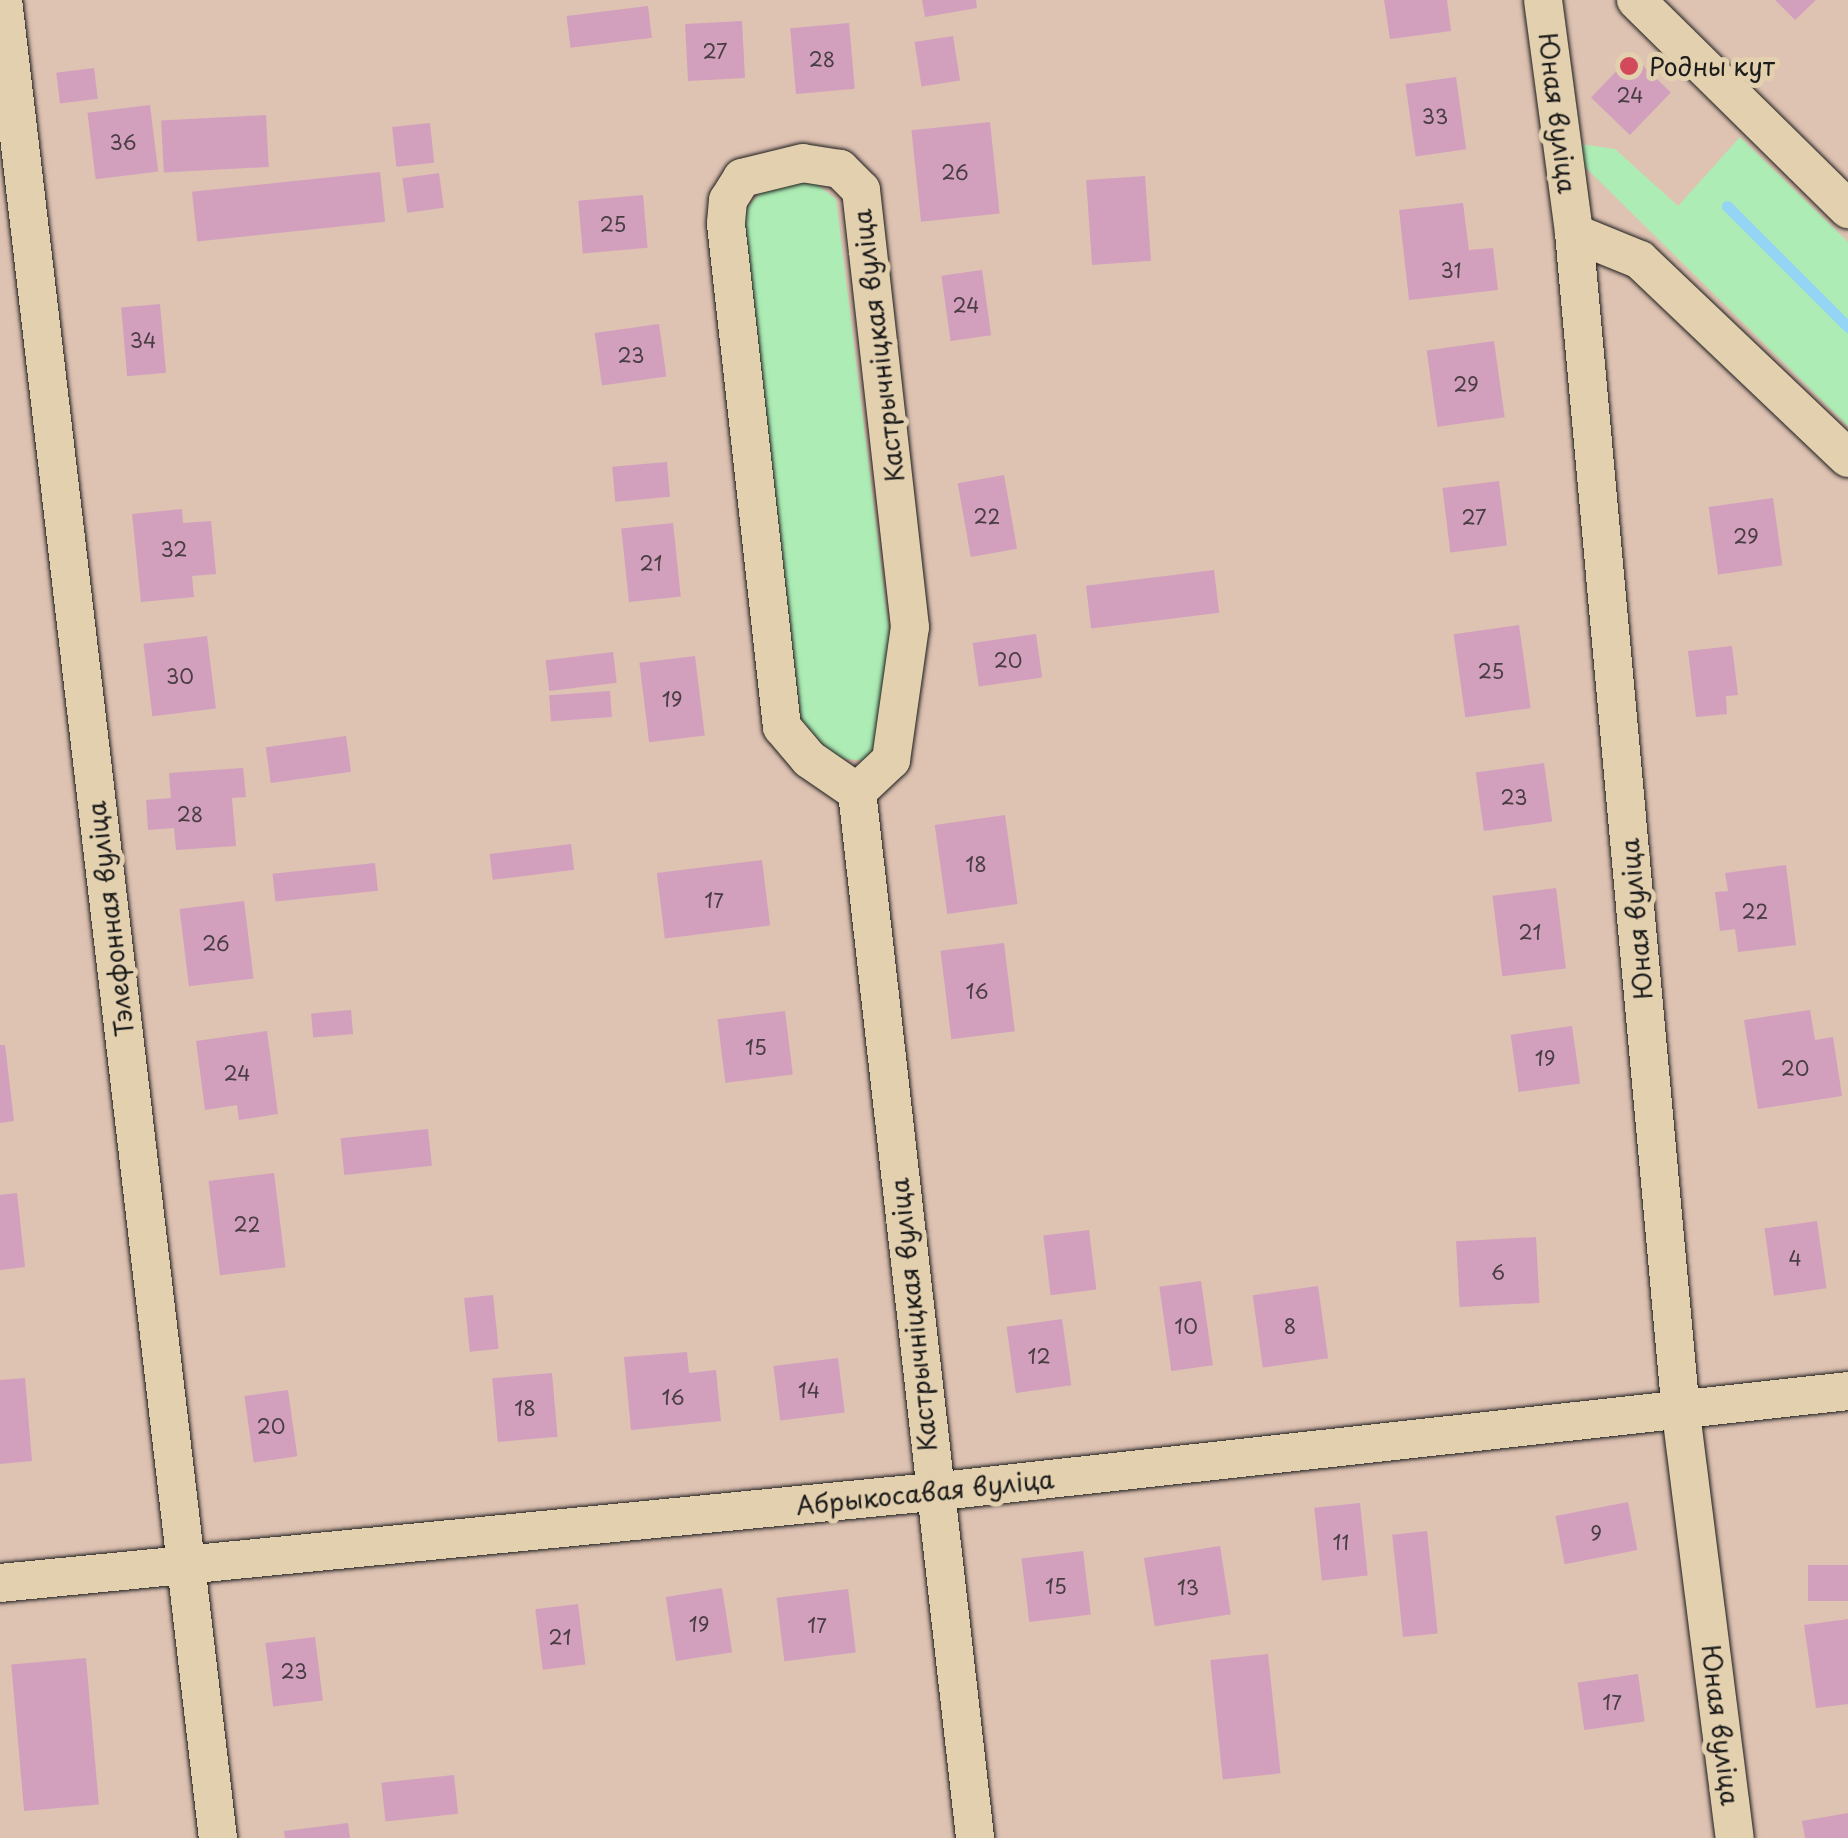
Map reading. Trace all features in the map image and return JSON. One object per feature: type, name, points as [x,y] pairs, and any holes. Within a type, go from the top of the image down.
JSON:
[{"type":"street","name":"Тэлефонная вуліца","points":[[3,0],[218,1838]]},
{"type":"street","name":"Юная вуліца","points":[[1544,0],[1574,233],[1682,1413],[1735,1838]]},
{"type":"street","points":[[1636,0],[1848,210]]},
{"type":"street","name":"Кастрычніцкая вуліца","points":[[857,792],[890,760],[910,627],[860,190],[840,169],[803,164],[742,178],[728,200],[726,224],[782,728],[809,759],[857,792],[932,1492],[974,1838]]},
{"type":"street","points":[[1574,233],[1640,260],[1848,458]]},
{"type":"street","name":"Абрыкосавая вуліца","points":[[0,1583],[932,1492],[1682,1413],[1848,1391]]},
{"type":"green space","points":[[1740,137],[1848,242],[1848,426],[1581,163],[1580,144],[1615,149],[1678,206]]},
{"type":"green space","points":[[809,178],[836,199],[894,671],[882,735],[867,761],[836,758],[801,722],[743,212],[764,189]]},
{"type":"building","points":[[922,0],[976,0],[977,8],[925,17]]},
{"type":"building","points":[[1384,0],[1447,0],[1451,31],[1390,39]]},
{"type":"building","points":[[1775,0],[1816,0],[1795,20]]},
{"type":"building","points":[[648,6],[652,38],[571,48],[567,16]]},
{"type":"building","points":[[742,21],[745,78],[688,81],[685,24]]},
{"type":"building","points":[[849,23],[855,89],[796,94],[790,28]]},
{"type":"building","points":[[953,36],[960,80],[922,87],[914,42]]},
{"type":"building","points":[[1632,55],[1671,93],[1630,135],[1591,97]]},
{"type":"building","points":[[94,68],[98,99],[60,103],[56,73]]},
{"type":"building","points":[[1456,77],[1466,149],[1416,156],[1405,84]]},
{"type":"building","points":[[150,105],[158,172],[96,179],[87,113]]},
{"type":"building","points":[[266,115],[269,167],[164,172],[161,120]]},
{"type":"building","points":[[990,122],[1000,213],[921,222],[911,130]]},
{"type":"building","points":[[430,123],[434,163],[396,167],[392,127]]},
{"type":"building","points":[[380,172],[385,222],[197,241],[192,192]]},
{"type":"building","points":[[439,173],[444,208],[407,213],[402,178]]},
{"type":"building","points":[[1145,176],[1151,261],[1092,265],[1086,180]]},
{"type":"building","points":[[643,195],[648,248],[583,253],[578,201]]},
{"type":"building","points":[[1463,203],[1469,250],[1493,248],[1498,290],[1409,300],[1399,210]]},
{"type":"building","points":[[982,270],[991,335],[951,341],[941,276]]},
{"type":"building","points":[[160,304],[166,373],[127,376],[121,307]]},
{"type":"building","points":[[659,324],[666,376],[602,386],[595,333]]},
{"type":"building","points":[[1494,341],[1505,417],[1437,427],[1427,350]]},
{"type":"building","points":[[667,462],[670,497],[615,502],[612,467]]},
{"type":"building","points":[[1004,475],[1017,549],[971,557],[958,483]]},
{"type":"building","points":[[1499,481],[1507,546],[1450,552],[1442,488]]},
{"type":"building","points":[[1773,498],[1782,565],[1718,574],[1709,507]]},
{"type":"building","points":[[182,509],[183,523],[211,521],[216,574],[192,576],[194,597],[141,602],[132,514]]},
{"type":"building","points":[[673,523],[681,597],[629,602],[621,528]]},
{"type":"building","points":[[1214,570],[1219,613],[1091,628],[1086,586]]},
{"type":"building","points":[[1519,625],[1531,708],[1465,717],[1454,634]]},
{"type":"building","points":[[1036,634],[1042,678],[979,686],[973,643]]},
{"type":"building","points":[[207,636],[216,708],[152,716],[143,644]]},
{"type":"building","points":[[1732,646],[1738,695],[1726,696],[1727,714],[1696,717],[1688,651]]},
{"type":"building","points":[[613,652],[617,683],[549,691],[546,660]]},
{"type":"building","points":[[695,656],[705,735],[649,742],[639,663]]},
{"type":"building","points":[[610,691],[612,717],[551,721],[549,695]]},
{"type":"building","points":[[346,736],[351,772],[271,783],[266,747]]},
{"type":"building","points":[[1544,763],[1552,821],[1484,831],[1476,773]]},
{"type":"building","points":[[243,768],[246,797],[232,798],[236,846],[176,850],[174,828],[148,830],[146,800],[171,798],[169,773]]},
{"type":"building","points":[[1005,815],[1018,904],[947,914],[935,825]]},
{"type":"building","points":[[571,844],[574,870],[493,880],[490,854]]},
{"type":"building","points":[[762,860],[770,926],[665,938],[657,873]]},
{"type":"building","points":[[375,863],[378,891],[275,902],[273,874]]},
{"type":"building","points":[[1786,865],[1796,945],[1738,952],[1735,929],[1720,931],[1715,892],[1728,891],[1725,873]]},
{"type":"building","points":[[1556,888],[1566,968],[1502,976],[1492,896]]},
{"type":"building","points":[[244,901],[254,978],[189,986],[179,909]]},
{"type":"building","points":[[1004,943],[1015,1031],[951,1039],[940,951]]},
{"type":"building","points":[[351,1010],[353,1034],[313,1037],[311,1013]]},
{"type":"building","points":[[1810,1010],[1815,1040],[1833,1037],[1842,1096],[1758,1109],[1744,1020]]},
{"type":"building","points":[[785,1011],[793,1075],[725,1083],[718,1019]]},
{"type":"building","points":[[1572,1026],[1580,1083],[1519,1092],[1511,1035]]},
{"type":"building","points":[[267,1031],[278,1114],[239,1120],[237,1105],[205,1110],[196,1041]]},
{"type":"building","points":[[0,1045],[5,1045],[14,1121],[0,1123]]},
{"type":"building","points":[[428,1129],[432,1166],[344,1175],[340,1138]]},
{"type":"building","points":[[274,1173],[286,1267],[220,1275],[208,1181]]},
{"type":"building","points":[[17,1193],[25,1267],[0,1270],[0,1195]]},
{"type":"building","points":[[1817,1221],[1826,1288],[1774,1296],[1765,1228]]},
{"type":"building","points":[[1089,1230],[1096,1290],[1051,1295],[1043,1236]]},
{"type":"building","points":[[1536,1237],[1539,1303],[1460,1307],[1456,1241]]},
{"type":"building","points":[[1201,1281],[1213,1365],[1171,1371],[1159,1287]]},
{"type":"building","points":[[1318,1286],[1328,1358],[1263,1367],[1253,1295]]},
{"type":"building","points":[[493,1295],[499,1349],[470,1352],[464,1298]]},
{"type":"building","points":[[1062,1319],[1071,1385],[1016,1393],[1007,1327]]},
{"type":"building","points":[[687,1352],[689,1373],[716,1370],[721,1421],[631,1430],[624,1357]]},
{"type":"building","points":[[838,1358],[845,1413],[780,1421],[773,1366]]},
{"type":"building","points":[[552,1373],[558,1437],[498,1442],[492,1378]]},
{"type":"building","points":[[25,1378],[32,1461],[0,1464],[0,1380]]},
{"type":"building","points":[[288,1390],[297,1456],[254,1462],[244,1396]]},
{"type":"building","points":[[1628,1502],[1637,1550],[1565,1564],[1555,1516]]},
{"type":"building","points":[[1360,1503],[1368,1576],[1322,1580],[1314,1508]]},
{"type":"building","points":[[1427,1531],[1438,1633],[1403,1637],[1392,1535]]},
{"type":"building","points":[[1220,1546],[1231,1614],[1155,1626],[1144,1558]]},
{"type":"building","points":[[1083,1551],[1091,1615],[1029,1622],[1021,1559]]},
{"type":"building","points":[[1808,1565],[1848,1565],[1848,1601],[1808,1601]]},
{"type":"building","points":[[722,1588],[732,1652],[676,1661],[666,1597]]},
{"type":"building","points":[[848,1589],[856,1653],[784,1661],[777,1598]]},
{"type":"building","points":[[578,1604],[585,1665],[543,1670],[535,1609]]},
{"type":"building","points":[[1848,1619],[1848,1704],[1816,1708],[1804,1625]]},
{"type":"building","points":[[315,1637],[323,1701],[273,1707],[265,1643]]},
{"type":"building","points":[[1268,1654],[1281,1773],[1223,1779],[1210,1660]]},
{"type":"building","points":[[86,1658],[99,1804],[24,1811],[11,1665]]},
{"type":"building","points":[[1638,1674],[1645,1722],[1584,1730],[1578,1682]]},
{"type":"building","points":[[454,1775],[458,1814],[385,1821],[381,1783]]},
{"type":"building","points":[[1848,1813],[1848,1838],[1805,1838],[1802,1821]]},
{"type":"building","points":[[348,1823],[350,1838],[285,1838],[284,1831]]},
{"type":"waterway","points":[[1727,206],[1848,327]]},
{"type":"place","name":"Родны кут","points":[[1629,66]]}]
